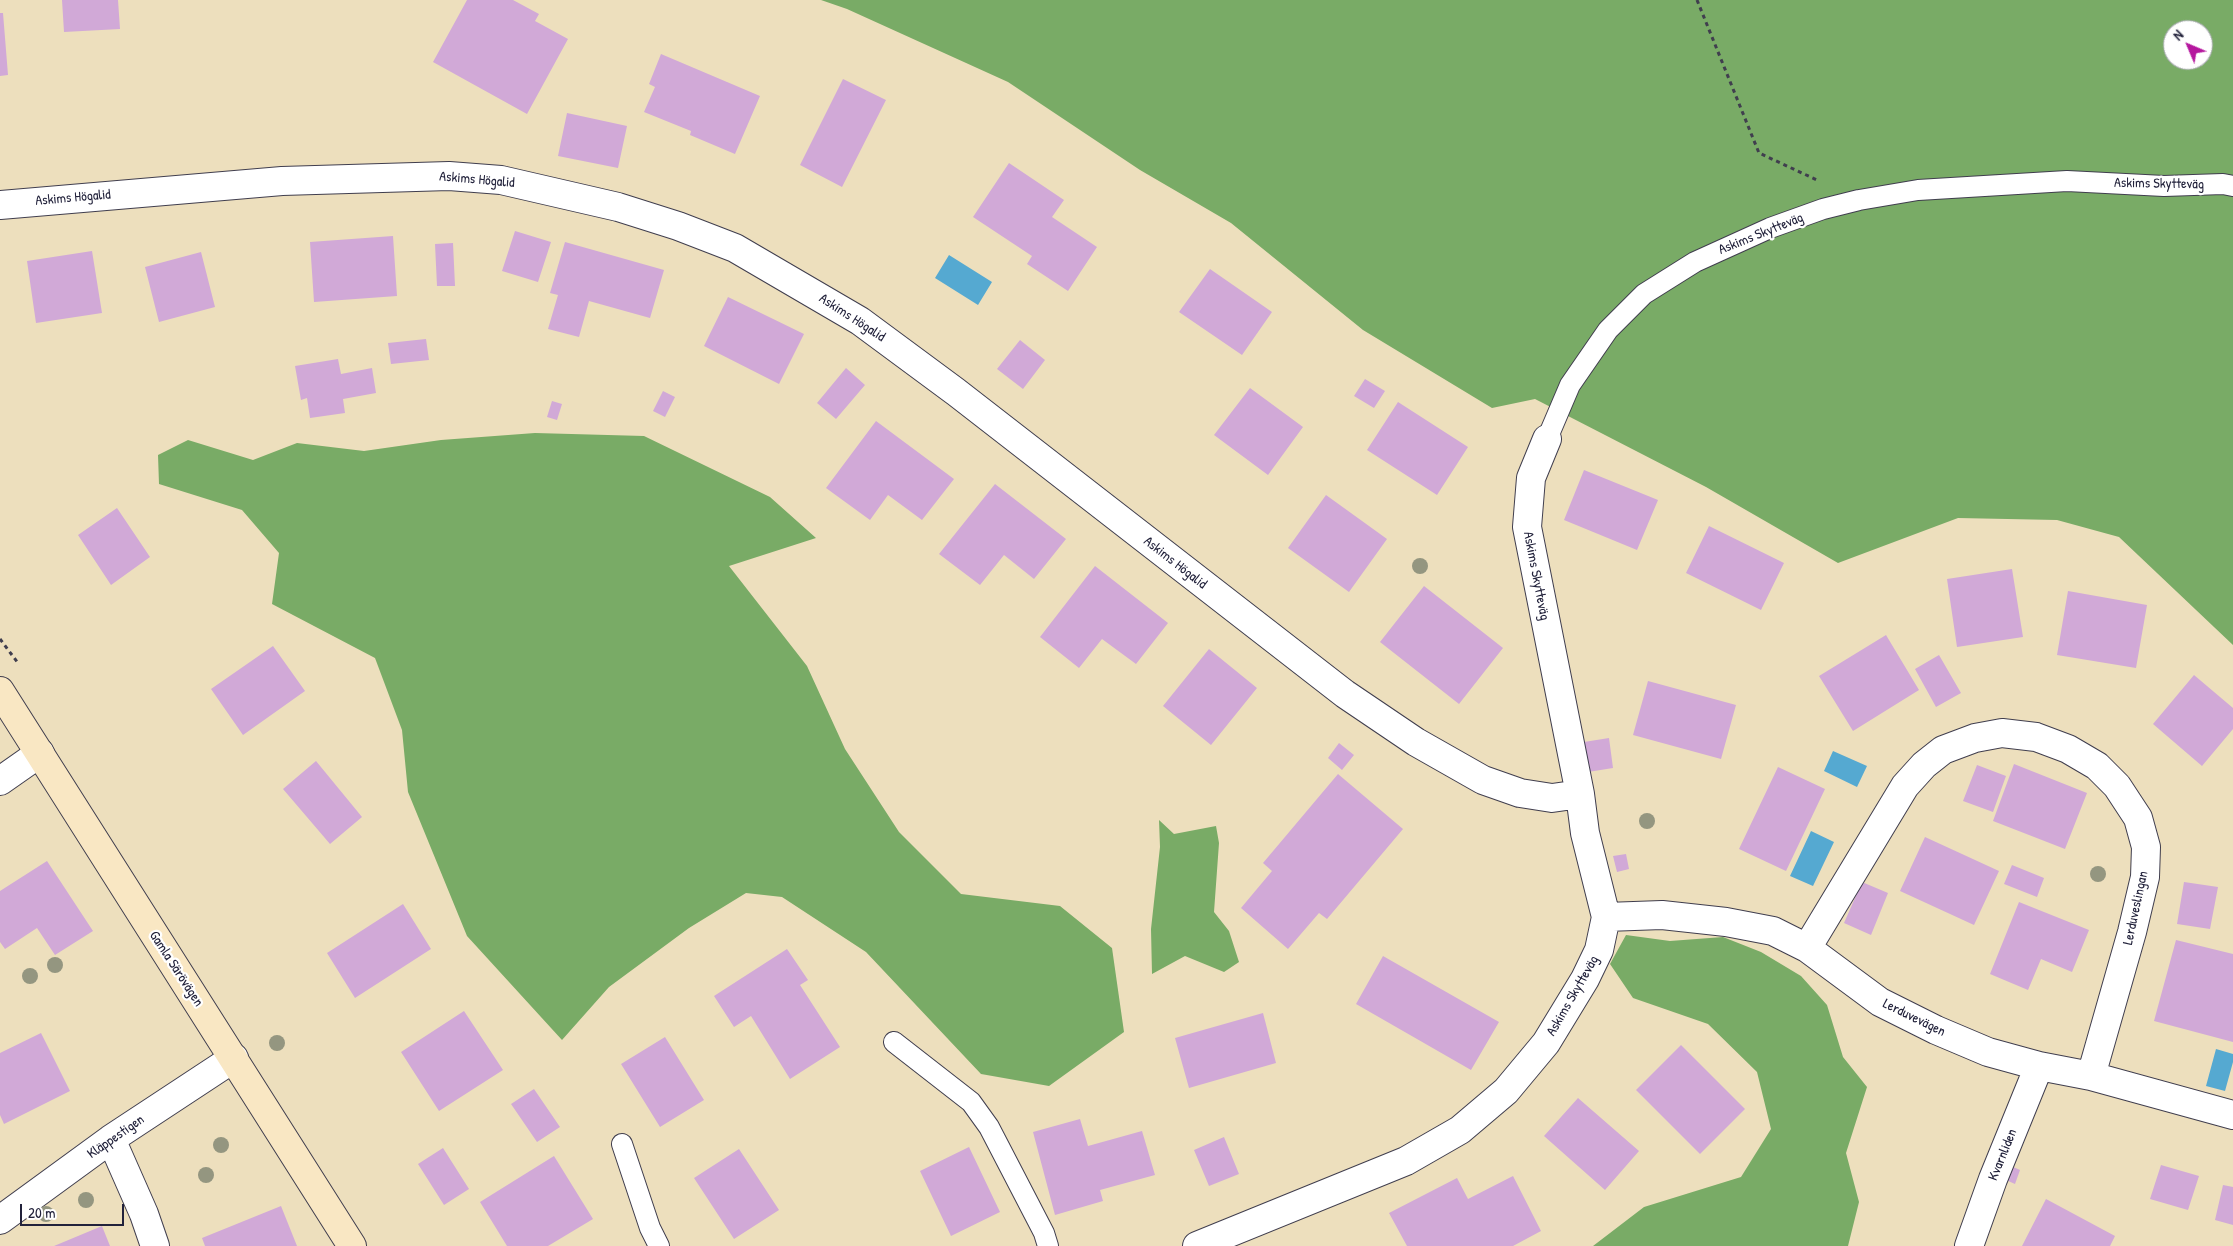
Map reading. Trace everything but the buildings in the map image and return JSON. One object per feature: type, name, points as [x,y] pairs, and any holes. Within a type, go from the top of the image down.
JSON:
[{"type":"street","name":"Askims Högalid","points":[[0,205],[282,181],[450,176],[501,180],[618,207],[678,226],[735,248],[860,321],[963,398],[1329,682],[1416,742],[1483,780],[1520,793],[1552,798],[1580,794]]},
{"type":"street","name":"Askims Skytteväg","points":[[1197,1246],[1406,1161],[1460,1130],[1506,1091],[1546,1043],[1585,978],[1599,950],[1606,916],[1585,833],[1580,794],[1526,527],[1531,478],[1547,439]]},
{"type":"street","name":"Gamla Särövägen","points":[[0,691],[352,1246]]},
{"type":"street","name":"Lerduveslingan","points":[[1807,948],[1904,786],[1924,765],[1943,750],[1975,738],[2002,733],[2036,737],[2068,749],[2097,766],[2117,786],[2138,818],[2146,847],[2143,886],[2091,1076]]},
{"type":"street","points":[[0,781],[40,753]]},
{"type":"street","name":"Lerduvevägen","points":[[1606,916],[1662,914],[1726,922],[1774,932],[1807,948],[1880,1002],[1936,1030],[1988,1052],[2039,1066],[2091,1076],[2233,1115]]},
{"type":"street","name":"Kläppestigen","points":[[0,1220],[111,1139],[234,1058]]},
{"type":"street","name":"Kvarnliden","points":[[1969,1246],[1993,1178],[2039,1066]]},
{"type":"street","points":[[111,1139],[156,1246]]},
{"type":"lane","name":"Askims Skytteväg","points":[[1547,439],[1570,385],[1608,330],[1644,294],[1695,262],[1770,228],[1823,209],[1859,200],[1918,190],[2067,180],[2164,186],[2222,184],[2233,186]]},
{"type":"lane","points":[[894,1042],[971,1102],[989,1126],[1044,1233],[1048,1246]]},
{"type":"lane","points":[[622,1144],[650,1228],[659,1246]]},
{"type":"path","points":[[1697,0],[1759,153],[1859,200]]},
{"type":"green space","points":[[821,0],[2233,0],[2233,645],[2119,537],[2057,520],[1958,518],[1838,563],[1706,487],[1535,399],[1492,408],[1363,330],[1231,223],[1140,170],[1008,82],[847,9]]},
{"type":"green space","points":[[535,433],[644,436],[770,497],[816,538],[729,566],[807,666],[845,749],[899,832],[961,894],[1060,906],[1112,948],[1124,1032],[1049,1086],[981,1074],[866,952],[782,897],[746,893],[689,928],[609,987],[562,1040],[467,936],[408,792],[402,730],[375,658],[272,604],[279,553],[242,510],[159,484],[158,455],[188,440],[253,460],[297,443],[364,451],[441,440]]},
{"type":"green space","points":[[1159,820],[1174,834],[1216,826],[1219,843],[1214,912],[1229,931],[1239,962],[1224,972],[1185,956],[1152,974],[1151,929],[1160,847]]},
{"type":"green space","points":[[1626,935],[1670,941],[1723,937],[1761,952],[1801,976],[1827,1005],[1843,1057],[1867,1087],[1846,1153],[1859,1202],[1848,1246],[1593,1246],[1644,1207],[1741,1177],[1771,1129],[1757,1072],[1708,1024],[1633,998],[1610,964]]},
{"type":"water","points":[[949,255],[992,282],[978,305],[935,278]]},
{"type":"water","points":[[1833,751],[1867,766],[1857,787],[1824,771]]},
{"type":"water","points":[[1811,831],[1834,842],[1813,886],[1790,876]]},
{"type":"water","points":[[2216,1049],[2233,1054],[2233,1062],[2225,1091],[2206,1086]]}]
